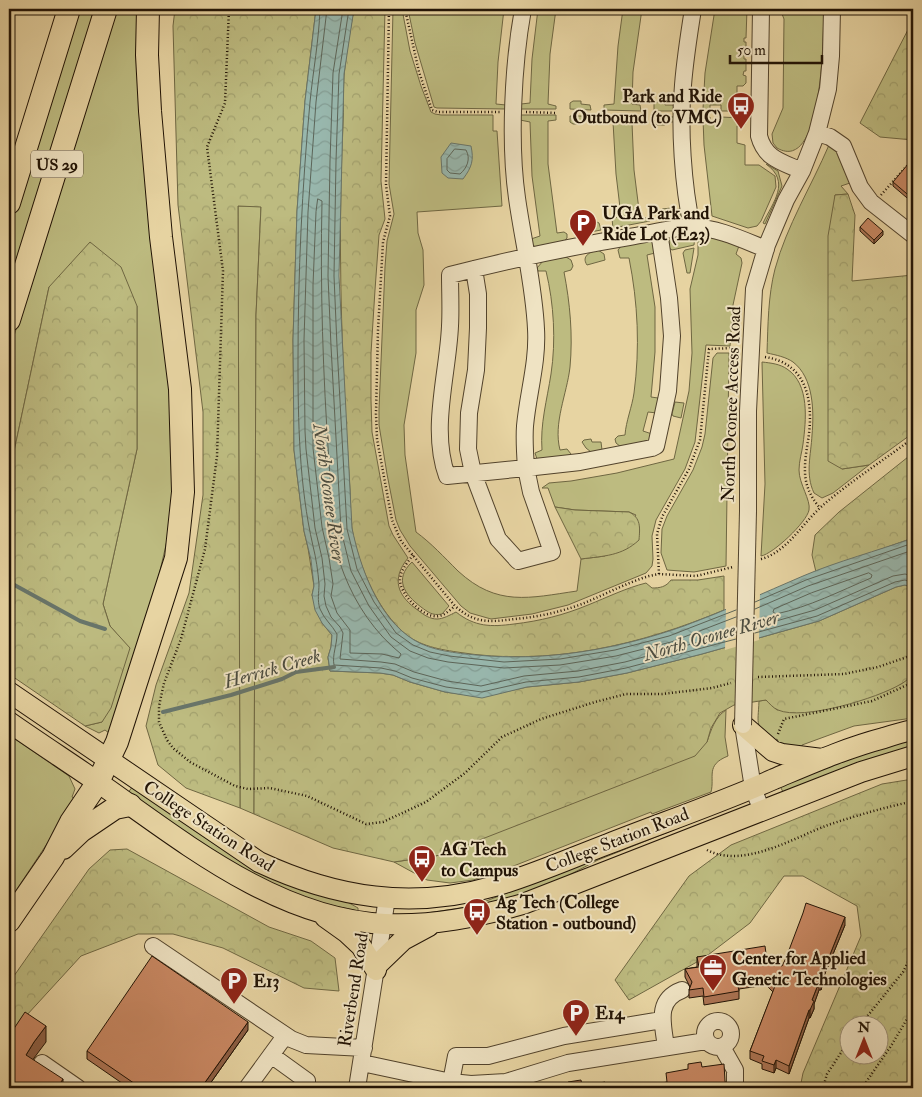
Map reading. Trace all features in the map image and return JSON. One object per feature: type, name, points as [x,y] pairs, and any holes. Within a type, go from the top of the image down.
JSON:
[{"type":"highway","name":"US 29","points":[[9,203],[69,9]]},
{"type":"highway","name":"US 29","points":[[9,320],[106,9]]},
{"type":"highway","points":[[9,921],[53,857],[71,822],[98,782],[109,760],[137,682],[176,558],[183,492],[180,389],[161,237],[150,111],[147,55],[148,9]]},
{"type":"highway","points":[[53,857],[81,831],[115,808],[130,805]]},
{"type":"main road","name":"College Station Road","points":[[9,692],[259,862],[317,886],[343,892],[387,898],[440,897],[496,886],[753,788],[858,745],[913,730]]},
{"type":"main road","name":"College Station Road","points":[[9,722],[219,865],[262,891],[315,910],[354,920],[383,924],[435,923],[478,917],[523,904],[861,772],[913,756]]},
{"type":"main road","points":[[743,725],[773,751],[782,754],[824,759]]},
{"type":"main road","points":[[315,910],[362,946],[376,968],[403,940],[435,923]]},
{"type":"street","points":[[474,269],[478,294],[478,328],[476,370],[469,413],[468,449],[473,474],[498,539],[518,561],[552,552],[531,492],[526,468],[525,427],[535,365],[536,343],[534,301],[516,196],[514,148],[515,68],[523,9]]},
{"type":"street","points":[[692,227],[687,192],[681,113],[693,9]]},
{"type":"street","points":[[760,9],[759,136],[762,145],[772,157],[802,171]]},
{"type":"street","name":"North Oconee Access Road","points":[[762,811],[753,788],[743,725],[748,511],[748,411],[754,288],[766,249],[786,200],[802,171],[817,133],[828,89],[832,9]]},
{"type":"street","points":[[817,133],[830,137],[842,146],[860,187],[871,202],[913,234]]},
{"type":"street","points":[[659,232],[669,298],[672,336],[668,391],[659,440],[656,446],[596,459],[448,476],[442,463],[440,427],[450,326],[450,275],[576,246],[659,232],[692,227],[719,232],[766,249]]},
{"type":"street","name":"Riverbend Road","points":[[357,1088],[387,898]]},
{"type":"street","points":[[153,946],[285,1036],[306,1045],[363,1055],[451,1082],[471,1084],[506,1082],[568,1063],[706,1041],[713,1046],[722,1047],[731,1037],[729,1028],[723,1022],[718,1021],[710,1024],[705,1032],[706,1041]]},
{"type":"street","points":[[666,1047],[662,1020],[664,1007],[668,999],[676,992],[682,990]]},
{"type":"street","points":[[451,1082],[456,1056],[501,1054],[564,1036],[662,1020]]},
{"type":"street","points":[[247,1088],[285,1036]]},
{"type":"street","points":[[564,1036],[568,1063]]},
{"type":"street","points":[[722,1047],[735,1070],[735,1088]]},
{"type":"street","points":[[271,1055],[308,1081],[306,1088]]},
{"type":"street","points":[[42,1063],[78,1088]]},
{"type":"path","points":[[229,9],[225,104],[207,148],[223,271],[216,456],[206,549],[180,639],[164,683],[160,706],[160,722],[167,740],[173,748],[190,762],[235,786],[248,789],[270,788],[308,796],[366,824],[383,822],[426,802],[465,773],[502,737],[541,719],[626,694],[662,694],[704,689],[739,681]]},
{"type":"path","points":[[405,9],[419,72],[432,110],[438,112],[506,112]]},
{"type":"path","points":[[520,112],[556,113]]},
{"type":"path","points":[[879,198],[913,159]]},
{"type":"path","points":[[738,356],[734,356],[733,348],[709,349],[700,440],[689,469],[662,517],[657,534],[657,546],[659,574],[696,576],[740,565]]},
{"type":"path","points":[[766,357],[785,363],[795,369],[806,390],[809,431],[805,480],[813,499],[820,508]]},
{"type":"path","points":[[758,560],[767,558],[778,551],[820,508],[913,438]]},
{"type":"path","points":[[414,555],[402,572],[400,579],[401,586],[407,597],[420,610],[437,617],[446,614],[455,606]]},
{"type":"path","points":[[757,676],[844,674],[878,667],[913,654]]},
{"type":"path","points":[[778,734],[784,719],[872,701],[908,685],[913,670]]},
{"type":"path","points":[[702,847],[718,855],[742,855],[761,852],[830,825],[885,808],[910,802],[913,803]]},
{"type":"path","points":[[869,1014],[903,972],[913,952]]},
{"type":"path","points":[[862,1088],[891,1046],[913,1009]]},
{"type":"path","points":[[823,1088],[827,1074],[840,1054]]},
{"type":"green space","points":[[78,9],[96,9],[9,287],[9,227]]},
{"type":"green space","points":[[115,9],[142,9],[170,389],[173,490],[169,532],[153,601],[109,733],[105,730],[99,733],[85,726],[102,722],[129,648],[110,626],[103,604],[137,449],[137,306],[49,287],[9,475],[9,352]]},
{"type":"green space","points":[[175,9],[316,9],[305,101],[297,211],[293,340],[294,450],[304,531],[314,586],[312,595],[322,623],[332,635],[328,657],[330,671],[393,675],[445,692],[482,697],[527,687],[579,682],[627,673],[702,654],[819,621],[896,587],[905,585],[913,588],[913,675],[901,684],[876,696],[805,713],[790,713],[778,710],[766,700],[734,705],[720,713],[711,728],[707,742],[695,756],[441,855],[394,862],[333,848],[254,814],[256,315],[261,207],[238,206],[240,808],[186,788],[158,765],[146,726],[156,685],[189,593],[203,495],[203,412],[178,205],[173,26]]},
{"type":"green space","points":[[354,9],[385,9],[381,181],[385,219],[379,235],[371,353],[371,400],[372,432],[389,526],[408,558],[399,573],[398,580],[401,593],[412,605],[430,618],[439,619],[456,612],[470,621],[483,625],[498,626],[561,615],[646,583],[652,588],[658,588],[665,586],[671,580],[698,580],[724,576],[724,610],[660,633],[594,650],[560,655],[491,656],[449,651],[419,643],[400,629],[375,596],[363,569],[352,529],[345,410],[341,286],[341,190],[344,76]]},
{"type":"green space","points":[[393,9],[402,9],[410,51],[431,112],[441,115],[493,115],[493,131],[497,131],[502,206],[417,212],[418,233],[423,250],[424,285],[416,310],[416,353],[404,425],[405,455],[416,532],[472,582],[500,595],[514,597],[544,596],[577,591],[581,559],[605,556],[636,515],[629,512],[575,510],[555,507],[548,488],[542,488],[549,483],[617,473],[674,459],[689,391],[692,353],[690,289],[698,255],[698,235],[739,246],[736,254],[741,258],[742,263],[733,305],[730,346],[706,345],[695,442],[685,469],[656,520],[652,536],[652,566],[646,573],[568,605],[532,614],[491,619],[470,613],[461,606],[410,546],[396,520],[379,425],[385,267],[387,241],[394,214],[389,184]]},
{"type":"green space","points":[[408,9],[504,9],[498,62],[496,104],[506,105],[506,109],[434,107],[415,43]]},
{"type":"green space","points":[[538,9],[556,9],[550,54],[548,104],[556,106],[556,109],[520,109],[521,104],[530,103],[532,59]]},
{"type":"green space","points":[[623,9],[642,9],[633,72],[632,104],[640,105],[641,111],[604,110],[604,105],[614,104]]},
{"type":"green space","points":[[715,9],[747,9],[746,38],[744,38],[744,42],[746,42],[744,59],[746,59],[746,71],[744,71],[743,75],[746,76],[746,83],[743,86],[737,86],[737,102],[743,102],[746,105],[745,111],[721,111],[721,105],[710,105],[710,111],[703,109],[705,73]]},
{"type":"green space","points":[[780,9],[824,9],[818,97],[812,122],[804,141],[792,151],[777,148],[773,143],[772,134],[783,108],[784,19]]},
{"type":"green space","points":[[913,20],[913,140],[880,137],[860,123]]},
{"type":"green space","points":[[581,101],[581,104],[590,105],[591,110],[570,109],[570,103]]},
{"type":"green space","points":[[657,102],[673,105],[675,111],[654,111],[654,104]]},
{"type":"green space","points":[[520,115],[556,115],[556,120],[548,121],[548,164],[557,233],[564,232],[567,234],[567,238],[563,243],[538,248],[532,245],[531,239],[540,236],[532,176],[530,122],[520,120]]},
{"type":"green space","points":[[570,116],[591,116],[589,121],[573,124],[570,122]]},
{"type":"green space","points":[[604,116],[641,116],[640,122],[632,123],[634,170],[640,218],[649,218],[650,221],[613,228],[612,219],[621,216],[613,122],[604,121]]},
{"type":"green space","points":[[654,116],[675,117],[674,122],[665,122],[665,125],[657,125],[654,122]]},
{"type":"green space","points":[[710,117],[710,123],[721,123],[721,117],[743,118],[745,125],[737,126],[737,143],[745,145],[745,165],[759,165],[775,176],[776,187],[757,226],[748,228],[712,216],[704,145],[703,119]]},
{"type":"green space","points":[[831,144],[842,160],[850,183],[841,186],[848,194],[835,195],[842,469],[869,465],[833,493],[822,498],[814,493],[810,479],[809,464],[813,416],[809,386],[800,369],[793,362],[784,357],[767,353],[770,300],[775,269],[786,237]]},
{"type":"green space","points":[[766,164],[778,171],[782,186],[765,224],[763,223],[775,200],[779,185],[773,171]]},
{"type":"green space","points":[[848,194],[855,215],[852,281],[913,275],[913,433],[869,465],[842,469],[828,461],[828,236],[835,195]]},
{"type":"green space","points":[[238,206],[261,206],[256,315],[254,814],[240,808]]},
{"type":"green space","points":[[671,208],[672,210],[681,209],[683,216],[662,218],[662,209]]},
{"type":"green space","points":[[597,222],[601,230],[580,234],[580,228],[588,226],[588,223]]},
{"type":"green space","points":[[695,235],[694,245],[672,250],[669,248],[669,241],[673,236]]},
{"type":"green space","points":[[650,241],[654,245],[655,253],[647,255],[655,307],[655,352],[651,397],[658,398],[657,413],[648,412],[643,431],[652,434],[650,440],[621,447],[616,443],[615,439],[618,436],[625,435],[634,393],[637,342],[636,309],[629,258],[620,258],[618,250],[622,245]]},
{"type":"green space","points":[[90,242],[121,267],[137,306],[137,449],[103,604],[110,626],[130,648],[111,708],[102,722],[85,726],[9,674],[9,475],[49,287]]},
{"type":"green space","points":[[694,248],[690,273],[687,273],[683,253],[685,250]]},
{"type":"green space","points":[[598,250],[604,254],[605,260],[587,265],[585,262],[586,257],[589,253]]},
{"type":"green space","points":[[566,257],[571,260],[573,266],[571,270],[564,272],[568,295],[571,355],[559,419],[558,440],[560,450],[567,449],[571,454],[570,456],[537,459],[535,453],[542,450],[543,421],[553,361],[554,336],[546,271],[538,271],[537,268],[543,261]]},
{"type":"green space","points":[[717,353],[729,353],[726,566],[694,572],[667,570],[661,553],[662,529],[667,516],[693,470],[702,447],[713,358]]},
{"type":"green space","points":[[762,362],[772,363],[787,369],[800,384],[803,393],[805,425],[799,470],[809,510],[802,522],[781,544],[761,556],[765,484]]},
{"type":"green space","points":[[675,402],[684,403],[681,418],[672,414]]},
{"type":"green space","points":[[591,439],[592,442],[601,442],[602,450],[591,452],[586,448],[582,442]]},
{"type":"green space","points":[[913,453],[913,538],[816,572],[812,555],[815,535],[839,512]]},
{"type":"green space","points":[[555,507],[575,510],[629,512],[638,520],[639,540],[619,552],[581,559]]},
{"type":"green space","points":[[412,562],[449,606],[442,614],[428,612],[406,592],[402,580],[403,574]]},
{"type":"green space","points":[[913,675],[913,718],[854,726],[802,745],[802,747],[792,749],[777,742],[778,740],[776,739],[775,741],[760,728],[758,720],[759,701],[766,700],[777,710],[901,684]]},
{"type":"green space","points":[[726,710],[725,737],[728,756],[716,763],[714,767],[711,792],[652,814],[651,812],[473,880],[450,883],[427,880],[394,862],[441,855],[707,742],[716,720]]},
{"type":"green space","points":[[9,735],[69,776],[75,789],[72,797],[76,800],[9,901]]},
{"type":"green space","points":[[913,738],[913,749],[783,792],[780,786],[838,760]]},
{"type":"green space","points":[[913,779],[913,1088],[800,1088],[803,1073],[861,936],[857,906],[803,876],[784,876],[750,923],[704,958],[629,1000],[615,980],[689,876],[731,845],[882,784]]},
{"type":"green space","points":[[133,786],[344,900],[358,908],[358,911],[310,901],[250,875],[127,794]]},
{"type":"green space","points":[[726,809],[598,860],[550,885],[498,904],[433,915],[427,913],[473,906]]},
{"type":"green space","points":[[127,849],[269,927],[311,941],[335,958],[339,991],[304,988],[223,948],[173,934],[138,934],[81,956],[26,1016],[9,1042],[9,983],[89,869],[110,850]]},
{"type":"water","name":"North Oconee River","points":[[316,9],[354,9],[344,74],[339,276],[352,528],[360,559],[372,590],[390,619],[401,630],[414,640],[428,647],[476,655],[529,657],[582,652],[634,641],[684,626],[816,571],[913,538],[913,588],[905,585],[896,587],[819,621],[702,654],[627,673],[579,682],[527,687],[482,698],[445,692],[393,675],[330,671],[328,657],[332,635],[322,623],[315,610],[312,595],[314,586],[311,560],[304,531],[294,450],[293,340],[297,211],[305,101]]},
{"type":"water","points":[[451,143],[471,146],[472,163],[463,179],[448,178],[442,173],[441,157]]},
{"type":"pier","points":[[760,592],[759,640],[725,650],[726,607]]},
{"type":"building","points":[[909,163],[913,167],[913,199],[893,182]]},
{"type":"building","points":[[868,218],[883,231],[874,240],[860,227]]},
{"type":"building","name":"Center for Applied Genetic Technologies","points":[[806,903],[845,917],[823,972],[821,982],[819,982],[812,1000],[814,1001],[789,1066],[776,1060],[774,1065],[762,1061],[764,1056],[750,1051],[775,986],[766,977],[737,982],[739,991],[704,997],[703,988],[689,990],[692,982],[685,969],[699,967],[697,957],[765,946],[767,961],[782,966]]},
{"type":"building","points":[[152,956],[248,1022],[201,1088],[141,1088],[87,1051]]},
{"type":"building","points":[[25,1012],[46,1026],[26,1055],[63,1079],[57,1088],[9,1088],[9,1036]]},
{"type":"building","points":[[701,1062],[702,1067],[724,1064],[727,1088],[634,1088],[667,1082],[666,1073],[688,1069],[688,1064]]},
{"type":"building","points":[[581,1080],[582,1086],[605,1082],[606,1088],[569,1088],[568,1082]]},
{"type":"waterway","points":[[9,582],[80,621],[105,629]]},
{"type":"waterway","name":"Herrick Creek","points":[[163,712],[231,695],[282,679],[296,672],[334,667]]},
{"type":"place","name":"Park and Ride Outbound (to VMC)","points":[[741,130]]},
{"type":"place","name":"UGA Park and Ride Lot (E23)","points":[[583,247]]},
{"type":"place","name":"AG Tech to Campus","points":[[422,883]]},
{"type":"place","name":"Ag Tech (College Station - outbound)","points":[[477,936]]},
{"type":"place","name":"Center for Applied Genetic Technologies","points":[[713,992]]},
{"type":"place","name":"E13","points":[[234,1005]]},
{"type":"place","name":"E14","points":[[576,1037]]}]
